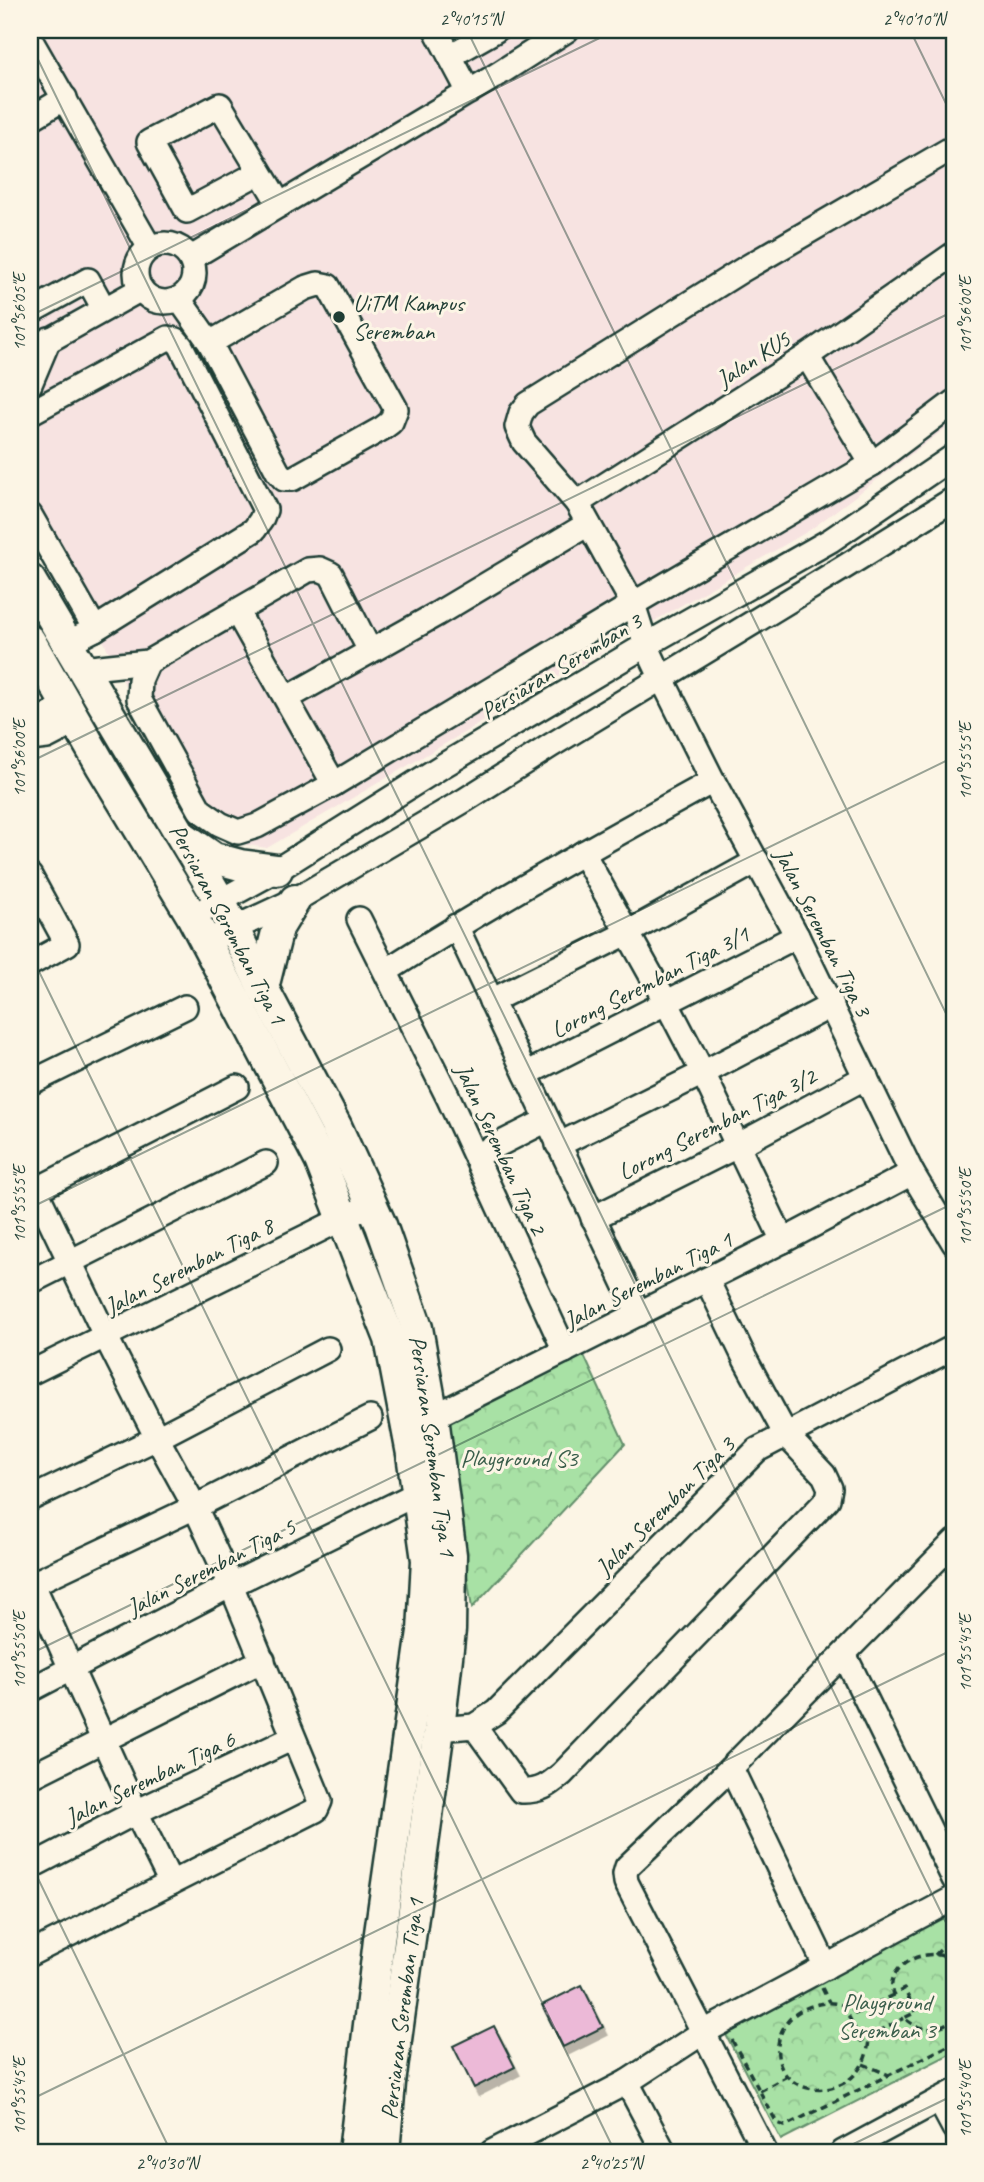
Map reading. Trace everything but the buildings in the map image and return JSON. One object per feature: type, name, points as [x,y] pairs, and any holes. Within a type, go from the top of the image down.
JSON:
[{"type":"main road","name":"Persiaran Seremban Tiga 1","points":[[30,580],[234,928],[336,1126],[372,1204],[417,1328],[433,1417],[451,1555],[450,1630],[390,2083],[384,2152]]},
{"type":"main road","name":"Persiaran Seremban Tiga 1","points":[[30,642],[199,929],[320,1160],[390,1339],[418,1493],[427,1560],[423,1631],[379,1940],[354,2152]]},
{"type":"main road","points":[[181,836],[214,858],[277,870]]},
{"type":"main road","points":[[263,988],[278,928],[295,900]]},
{"type":"street","points":[[436,30],[469,92]]},
{"type":"street","points":[[450,56],[496,30]]},
{"type":"street","points":[[191,258],[469,92],[567,30]]},
{"type":"street","points":[[30,39],[150,248]]},
{"type":"street","points":[[30,119],[65,98]]},
{"type":"street","points":[[260,172],[187,211],[149,142],[220,104],[280,205]]},
{"type":"street","name":"Jalan Seremban Tiga 3","points":[[954,147],[744,269],[528,404],[520,413],[517,427],[524,442],[577,503],[633,604],[646,645],[713,782],[797,936],[912,1173],[954,1243]]},
{"type":"street","points":[[159,244],[177,246],[191,258],[194,278],[191,287],[179,299],[157,301],[141,289],[136,271],[143,254],[150,248],[159,244]]},
{"type":"street","name":"Jalan KU5","points":[[577,503],[807,356],[954,254]]},
{"type":"street","points":[[30,312],[88,280],[104,309]]},
{"type":"street","points":[[179,299],[210,343],[284,479],[292,479],[391,422],[396,409],[328,286],[318,284],[305,288],[210,343]]},
{"type":"street","points":[[30,384],[39,345],[141,289]]},
{"type":"street","points":[[30,413],[168,338],[176,340],[265,510],[254,530],[95,629],[66,644]]},
{"type":"street","points":[[807,356],[872,464]]},
{"type":"street","points":[[148,662],[140,680],[139,699],[200,810],[238,832],[257,826],[334,784],[872,464],[954,402]]},
{"type":"street","name":"Persiaran Seremban 3","points":[[199,929],[220,901],[277,870],[444,765],[646,645],[831,540],[954,456]]},
{"type":"street","points":[[199,929],[234,928],[295,900],[465,800],[954,499]]},
{"type":"street","points":[[30,516],[95,629]]},
{"type":"street","points":[[287,698],[437,614],[588,524]]},
{"type":"street","points":[[81,669],[148,662],[308,570],[320,569],[331,574],[370,651]]},
{"type":"street","points":[[237,612],[334,784]]},
{"type":"street","points":[[30,729],[39,720],[71,714]]},
{"type":"street","points":[[30,739],[47,737],[71,714]]},
{"type":"street","points":[[386,971],[456,926],[583,852],[713,782]]},
{"type":"street","points":[[583,852],[667,1002],[783,1241]]},
{"type":"street","points":[[491,1000],[627,933],[757,862]]},
{"type":"street","points":[[30,876],[67,944],[30,964]]},
{"type":"street","name":"Jalan Seremban Tiga 2","points":[[359,919],[476,1156],[565,1351]]},
{"type":"street","points":[[456,926],[639,1314]]},
{"type":"street","name":"Lorong Seremban Tiga 3/1","points":[[526,1074],[797,936]]},
{"type":"street","points":[[558,1145],[832,1005]]},
{"type":"street","points":[[30,1083],[185,1007]]},
{"type":"street","name":"Lorong Seremban Tiga 3/2","points":[[593,1218],[737,1146],[866,1077]]},
{"type":"street","points":[[30,1954],[316,1810],[320,1801],[263,1660],[195,1507],[157,1438],[32,1187],[237,1087]]},
{"type":"street","points":[[476,1156],[547,1120]]},
{"type":"street","points":[[30,1282],[266,1163]]},
{"type":"street","name":"Jalan Seremban Tiga 1","points":[[406,1431],[912,1173]]},
{"type":"street","name":"Jalan Seremban Tiga 8","points":[[30,1373],[372,1204]]},
{"type":"street","points":[[439,1729],[474,1726],[522,1790],[532,1792],[547,1787],[828,1499],[830,1488],[824,1475],[786,1434],[706,1280]]},
{"type":"street","name":"Jalan Seremban Tiga 3","points":[[474,1726],[496,1712],[757,1450],[954,1347]]},
{"type":"street","points":[[30,1499],[157,1438],[328,1349]]},
{"type":"street","points":[[171,1883],[31,1583],[195,1507],[370,1418]]},
{"type":"street","name":"Jalan Seremban Tiga 5","points":[[30,1690],[231,1585],[418,1493]]},
{"type":"street","points":[[765,2152],[626,1882],[627,1867],[731,1768],[954,1543]]},
{"type":"street","points":[[844,1654],[954,1879]]},
{"type":"street","points":[[30,1777],[263,1660]]},
{"type":"street","name":"Jalan Seremban Tiga 6","points":[[30,1867],[136,1812],[293,1738]]},
{"type":"street","points":[[731,1768],[824,1976]]},
{"type":"street","points":[[492,2152],[627,2082],[702,2033],[824,1976],[954,1898]]},
{"type":"street","points":[[627,2082],[664,2152]]},
{"type":"street","points":[[843,2152],[947,2096],[954,2128]]},
{"type":"path","points":[[935,1955],[942,1948],[954,1944]]},
{"type":"path","points":[[893,1995],[891,1989],[894,1978],[908,1960],[917,1956],[935,1955],[954,1962]]},
{"type":"path","points":[[824,1976],[829,2002]]},
{"type":"path","points":[[904,1989],[916,2012],[861,2041],[849,2017],[857,2013],[904,1989]]},
{"type":"path","points":[[857,2013],[839,2003],[829,2002],[796,2013],[782,2030],[778,2057],[781,2067],[794,2082],[807,2088],[817,2091],[832,2088],[856,2074],[869,2049],[869,2037]]},
{"type":"path","points":[[904,2018],[919,2029],[947,2024],[954,2019]]},
{"type":"path","points":[[733,2032],[731,2038],[777,2123],[785,2126],[954,2043]]},
{"type":"path","points":[[863,2064],[889,2075]]},
{"type":"path","points":[[760,2091],[787,2076]]},
{"type":"shaded area","points":[[30,30],[954,30],[954,422],[810,530],[267,848],[223,841],[191,820],[30,498]]},
{"type":"green space","name":"Playground S3","points":[[580,1347],[625,1444],[472,1608],[443,1420]]},
{"type":"green space","name":"Playground Seremban 3","points":[[954,1909],[954,2052],[781,2140],[725,2033]]},
{"type":"place","name":"UiTM Kampus Seremban","points":[[339,317]]}]
